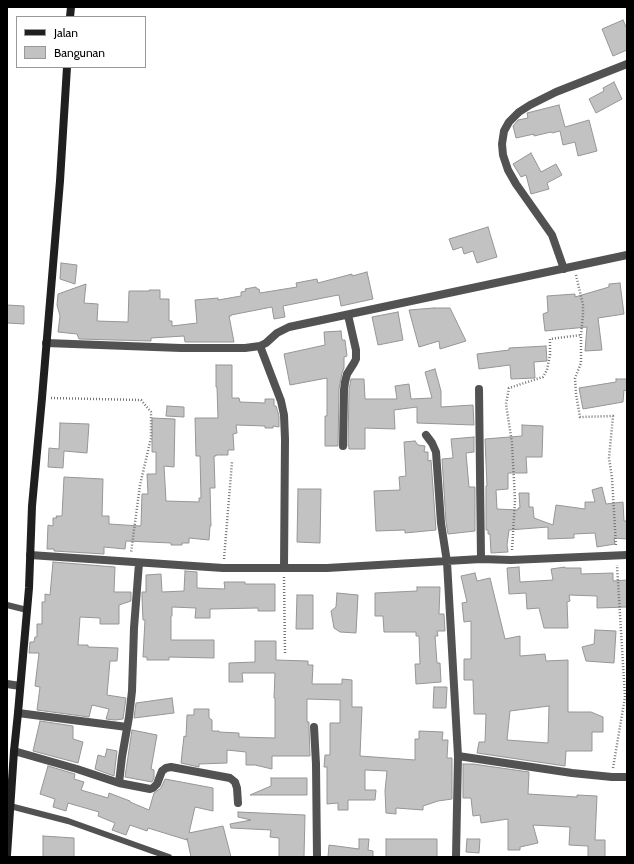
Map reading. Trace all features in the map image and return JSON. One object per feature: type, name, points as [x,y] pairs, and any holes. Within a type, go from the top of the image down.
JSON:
[{"type":"street","points":[[564,269],[552,235],[516,184],[508,170],[503,155],[502,144],[504,131],[509,122],[519,112],[530,105],[556,92],[627,64]]},
{"type":"street","points":[[7,854],[8,806],[27,610],[32,506],[60,181],[67,68]]},
{"type":"street","points":[[46,343],[181,348],[245,348],[260,346],[284,329],[627,255]]},
{"type":"street","points":[[343,446],[344,390],[347,374],[356,359],[356,350],[348,315]]},
{"type":"street","points":[[260,346],[281,401],[284,415],[284,568]]},
{"type":"street","points":[[479,389],[482,559]]},
{"type":"street","points":[[426,434],[436,452],[441,523],[447,562],[458,756],[456,857]]},
{"type":"street","points":[[30,555],[223,568],[327,568],[482,559],[511,560],[627,555]]},
{"type":"street","points":[[119,783],[127,727],[130,717],[132,690],[135,562]]},
{"type":"street","points":[[7,684],[20,686]]},
{"type":"street","points":[[18,713],[127,727]]},
{"type":"street","points":[[314,727],[317,857]]},
{"type":"street","points":[[14,751],[119,783],[150,789],[157,784],[162,771],[171,767],[230,778],[235,782],[238,788],[238,803]]},
{"type":"street","points":[[458,756],[572,773],[627,777]]},
{"type":"lane","points":[[7,605],[27,610]]},
{"type":"lane","points":[[8,806],[68,820],[169,857]]},
{"type":"path","points":[[575,267],[583,305],[581,363],[574,378],[580,417],[613,416],[609,458],[612,478],[625,697],[614,756],[612,777]]},
{"type":"path","points":[[511,560],[515,500],[512,443],[506,404],[509,388],[543,377],[547,370],[550,355],[550,339],[581,335]]},
{"type":"path","points":[[42,398],[141,400],[151,412],[152,438],[140,485],[135,562]]},
{"type":"path","points":[[223,568],[232,462]]},
{"type":"path","points":[[284,568],[285,653]]},
{"type":"building","points":[[623,20],[627,29],[627,50],[613,56],[602,29]]},
{"type":"building","points":[[614,82],[622,99],[596,113],[589,99],[604,91],[603,88]]},
{"type":"building","points":[[559,105],[565,127],[589,120],[597,151],[578,156],[575,142],[563,145],[560,131],[516,138],[513,126],[518,120],[528,118],[527,113]]},
{"type":"building","points":[[531,153],[541,172],[556,164],[562,175],[547,183],[549,189],[531,194],[526,175],[521,177],[513,164]]},
{"type":"building","points":[[488,227],[497,257],[477,263],[473,251],[464,254],[462,247],[453,250],[449,239]]},
{"type":"building","points":[[61,263],[77,265],[75,284],[60,279]]},
{"type":"building","points":[[367,272],[373,299],[341,306],[339,295],[283,306],[285,317],[274,319],[272,307],[231,315],[229,316],[234,342],[185,342],[184,336],[151,338],[151,341],[79,339],[77,334],[58,332],[60,316],[57,305],[58,294],[86,284],[84,303],[98,304],[97,321],[128,322],[129,291],[160,290],[160,299],[169,299],[169,321],[172,321],[172,326],[197,323],[195,300],[218,298],[218,300],[241,296],[241,292],[246,291],[245,289],[256,287],[259,289],[260,293],[297,287],[296,283],[317,279],[318,283],[352,274],[352,276]]},
{"type":"building","points":[[620,283],[624,314],[598,318],[602,350],[585,351],[587,327],[545,331],[543,314],[548,312],[547,296],[575,294],[575,297],[609,287],[609,284]]},
{"type":"building","points":[[7,305],[24,306],[24,324],[7,323]]},
{"type":"building","points":[[450,308],[466,341],[440,349],[439,341],[419,347],[409,310]]},
{"type":"building","points":[[398,312],[403,340],[378,345],[372,317]]},
{"type":"building","points":[[341,331],[342,340],[345,340],[347,356],[344,357],[344,368],[339,389],[338,446],[325,446],[327,378],[290,385],[284,354],[325,345],[324,332]]},
{"type":"building","points":[[546,346],[547,361],[534,362],[535,378],[511,379],[510,365],[479,369],[477,354],[509,350],[509,348]]},
{"type":"building","points":[[216,365],[232,365],[232,398],[239,398],[240,402],[265,403],[265,399],[274,399],[274,406],[276,406],[279,416],[279,427],[273,426],[273,428],[265,428],[265,426],[236,425],[237,433],[233,434],[234,450],[228,450],[228,455],[214,456],[215,488],[210,488],[211,526],[209,540],[189,538],[189,543],[182,543],[182,545],[171,545],[171,543],[126,541],[125,549],[104,547],[104,554],[54,551],[54,549],[47,549],[48,525],[53,526],[53,518],[57,518],[56,516],[62,516],[64,477],[103,479],[102,516],[109,516],[109,524],[141,525],[142,494],[148,494],[147,474],[156,474],[156,452],[152,452],[152,418],[175,419],[174,467],[164,466],[166,501],[199,502],[199,498],[201,498],[200,456],[196,456],[195,418],[218,418]]},
{"type":"building","points":[[435,369],[441,391],[441,407],[473,405],[474,425],[417,423],[417,407],[394,410],[395,429],[365,428],[365,449],[349,449],[349,390],[351,379],[364,379],[365,399],[397,399],[395,386],[409,384],[411,399],[432,398],[425,372]]},
{"type":"building","points":[[616,379],[627,379],[627,391],[624,390],[623,402],[583,409],[579,388],[616,382]]},
{"type":"building","points":[[167,406],[184,407],[184,417],[166,416]]},
{"type":"building","points":[[60,423],[89,424],[87,453],[64,451],[63,468],[48,467],[49,448],[59,449]]},
{"type":"building","points":[[522,425],[543,426],[542,457],[526,457],[527,473],[508,473],[508,489],[496,490],[497,509],[518,510],[518,508],[520,508],[519,493],[529,493],[529,507],[533,507],[534,518],[553,525],[556,505],[585,509],[585,502],[595,502],[592,490],[602,487],[606,504],[623,502],[624,521],[627,521],[627,539],[614,538],[615,544],[597,547],[595,533],[574,534],[574,538],[548,539],[548,527],[509,530],[507,545],[508,552],[491,553],[490,534],[488,534],[488,530],[486,530],[487,486],[485,439],[522,436]]},
{"type":"building","points":[[474,437],[474,452],[466,453],[469,487],[475,487],[475,531],[448,534],[442,459],[453,458],[451,439]]},
{"type":"building","points":[[415,441],[418,445],[425,446],[424,452],[428,452],[428,461],[431,460],[436,530],[405,533],[405,530],[376,531],[374,491],[400,490],[399,477],[406,476],[404,442]]},
{"type":"building","points":[[298,489],[321,489],[320,543],[297,542]]},
{"type":"building","points":[[53,562],[115,567],[114,592],[131,592],[131,601],[119,605],[119,624],[100,624],[100,618],[80,617],[78,645],[88,645],[88,647],[118,648],[117,661],[110,661],[107,695],[126,698],[123,719],[106,719],[109,709],[92,705],[89,717],[37,710],[40,687],[35,686],[39,653],[29,653],[30,642],[34,642],[35,637],[37,637],[37,624],[42,624],[42,602],[45,602],[45,594],[50,595]]},
{"type":"building","points":[[519,567],[520,582],[553,580],[551,569],[565,567],[581,568],[581,574],[613,573],[613,581],[627,580],[627,607],[597,608],[597,596],[569,595],[570,601],[567,602],[568,628],[544,628],[539,608],[527,609],[526,593],[509,594],[507,568]]},
{"type":"building","points":[[185,571],[197,572],[197,588],[225,589],[224,582],[275,584],[275,611],[258,611],[258,608],[210,609],[210,618],[195,618],[196,608],[172,607],[171,640],[214,640],[214,658],[169,657],[169,660],[147,660],[147,657],[143,657],[145,620],[143,620],[142,597],[142,592],[146,592],[146,575],[161,574],[162,592],[184,591]]},
{"type":"building","points":[[475,573],[477,581],[490,578],[505,639],[520,636],[520,656],[545,654],[546,661],[568,660],[568,712],[591,712],[603,717],[603,732],[592,732],[592,751],[566,751],[565,766],[477,753],[479,742],[485,742],[486,714],[474,714],[473,680],[464,680],[464,659],[471,659],[471,621],[464,622],[462,603],[467,602],[461,576]],"holes":[[[549,706],[548,743],[507,740],[510,711]]]},
{"type":"building","points":[[417,587],[440,587],[439,614],[444,614],[445,631],[437,631],[438,636],[435,636],[437,663],[440,663],[441,682],[416,684],[415,664],[420,664],[419,636],[416,636],[416,632],[384,632],[383,616],[375,616],[375,593],[417,591]]},
{"type":"building","points":[[337,593],[358,595],[356,633],[340,632],[334,628],[331,611],[336,607]]},
{"type":"building","points":[[297,595],[313,595],[313,629],[296,629]]},
{"type":"building","points":[[595,630],[616,631],[614,663],[586,661],[582,647],[594,644]]},
{"type":"building","points":[[255,641],[276,641],[276,660],[308,661],[308,665],[313,665],[312,684],[342,684],[342,679],[352,680],[352,707],[362,707],[360,756],[415,760],[415,739],[419,739],[419,731],[443,732],[442,740],[448,740],[447,758],[452,758],[452,799],[438,801],[423,806],[423,810],[396,808],[396,814],[386,813],[385,791],[387,771],[365,770],[365,790],[376,790],[375,800],[348,800],[348,810],[338,810],[338,803],[327,804],[327,767],[324,767],[325,755],[330,755],[330,723],[340,723],[340,700],[307,699],[307,722],[309,722],[310,756],[272,756],[272,769],[255,765],[246,765],[246,752],[227,750],[227,763],[199,764],[199,767],[181,763],[184,736],[186,737],[187,715],[194,715],[194,709],[209,709],[209,718],[212,720],[212,731],[239,733],[239,737],[275,738],[275,673],[242,673],[243,682],[229,682],[229,663],[255,662]]},
{"type":"building","points":[[434,687],[447,687],[446,708],[433,708]]},
{"type":"building","points":[[172,698],[174,713],[134,718],[136,703]]},
{"type":"building","points":[[40,721],[73,726],[73,739],[83,742],[78,763],[33,751]]},
{"type":"building","points":[[132,730],[157,735],[151,769],[154,770],[154,778],[152,782],[125,777]]},
{"type":"building","points":[[107,749],[117,751],[114,776],[95,769],[98,755],[105,757]]},
{"type":"building","points":[[463,764],[473,764],[529,772],[528,794],[577,797],[577,795],[597,796],[595,840],[605,840],[605,857],[588,857],[588,846],[569,845],[570,827],[533,825],[538,843],[520,847],[520,850],[508,850],[508,819],[481,823],[480,815],[473,816],[471,798],[463,798]]},
{"type":"building","points":[[48,766],[75,774],[74,779],[84,782],[81,790],[108,798],[109,793],[149,810],[154,793],[161,788],[165,779],[213,788],[213,811],[195,807],[189,833],[223,826],[231,857],[191,857],[187,838],[187,840],[148,828],[147,831],[130,825],[126,835],[112,830],[115,823],[98,816],[99,812],[68,803],[66,811],[53,807],[55,799],[40,794]]},
{"type":"building","points":[[271,778],[307,778],[307,795],[250,795],[271,786]]},
{"type":"building","points":[[238,812],[305,815],[304,857],[279,857],[279,838],[270,837],[271,830],[231,828],[230,824],[251,820],[238,817]]},
{"type":"building","points":[[43,836],[74,838],[74,857],[43,857]]},
{"type":"building","points":[[359,839],[369,839],[368,850],[373,851],[373,857],[328,857],[329,845],[359,849]]},
{"type":"building","points":[[386,839],[437,839],[437,857],[386,857]]},
{"type":"building","points":[[467,839],[480,839],[479,853],[466,852]]}]
